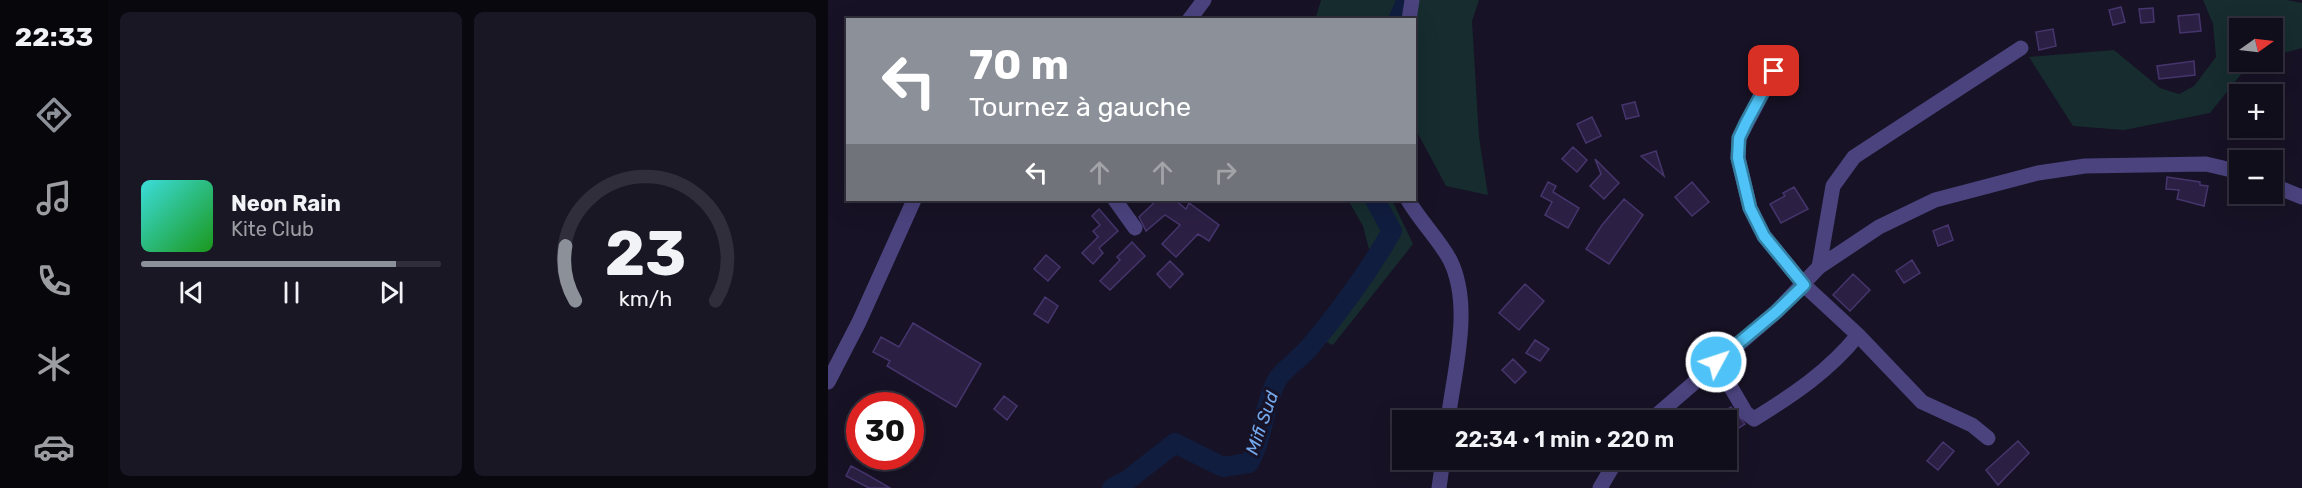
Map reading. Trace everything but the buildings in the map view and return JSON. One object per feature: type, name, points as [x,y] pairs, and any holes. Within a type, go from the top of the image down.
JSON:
[{"type":"street","points":[[1191,18],[1204,0]]},
{"type":"street","points":[[1409,18],[1412,0]]},
{"type":"street","points":[[1819,267],[1833,186],[1854,157],[2021,48]]},
{"type":"street","points":[[1774,71],[1743,130],[1738,158],[1750,208],[1764,236],[1804,285],[1858,335],[1922,402],[1972,425],[1988,438]]},
{"type":"street","points":[[1662,410],[1776,312],[1819,267],[1879,227],[1935,200],[2038,173],[2102,164],[2206,164],[2229,169]]},
{"type":"street","points":[[2283,189],[2302,197]]},
{"type":"street","points":[[828,382],[859,322],[914,201]]},
{"type":"street","points":[[1116,201],[1135,228]]},
{"type":"street","points":[[1409,201],[1449,257],[1461,291],[1462,319],[1449,410]]},
{"type":"street","points":[[1716,362],[1746,412],[1754,418],[1808,384],[1833,363],[1858,335]]},
{"type":"street","points":[[1439,488],[1441,470]]},
{"type":"street","points":[[1600,488],[1611,470]]},
{"type":"green space","points":[[1321,0],[1479,0],[1472,21],[1479,137],[1488,195],[1446,186],[1416,132],[1416,18],[1316,18]]},
{"type":"green space","points":[[2203,0],[2287,0],[2302,3],[2302,48],[2283,53],[2283,18],[2229,18],[2229,72],[2243,72],[2233,84],[2229,84],[2229,89],[2210,113],[2124,130],[2073,126],[2029,57],[2114,50],[2160,88],[2179,94],[2194,86],[2216,57],[2213,24]]},
{"type":"green space","points":[[1349,201],[1392,201],[1413,244],[1333,345],[1310,335],[1371,257],[1363,226]]},
{"type":"waterway","name":"Mifi Sud","points":[[1399,18],[1407,0]]},
{"type":"waterway","name":"Mifi Sud","points":[[1112,488],[1129,479],[1175,443],[1223,467],[1249,463],[1258,443],[1272,390],[1277,380],[1309,348],[1332,320],[1392,231],[1376,201]]},
{"type":"route","points":[[1716,362],[1776,312],[1804,285],[1764,236],[1750,208],[1738,158],[1739,138],[1774,71]]}]
